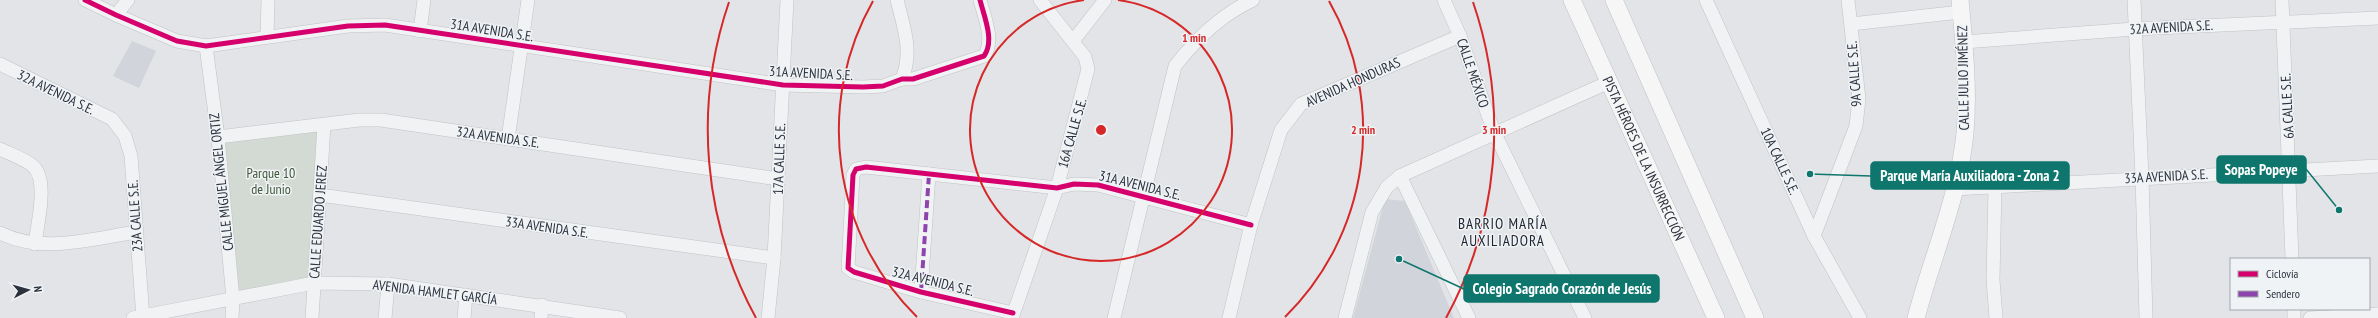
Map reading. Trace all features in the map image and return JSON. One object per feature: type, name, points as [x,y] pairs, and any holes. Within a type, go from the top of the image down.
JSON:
[{"type":"main road","name":"PISTA HÉROES DE LA INSURRECCIÓN","points":[[1572,0],[1716,318]]},
{"type":"main road","points":[[1614,0],[1755,318]]},
{"type":"main road","name":"CALLE JULIO JIMÉNEZ","points":[[1916,318],[1954,188],[1965,134],[1964,42],[1961,6]]},
{"type":"street","name":"31A AVENIDA S.E.","points":[[86,0],[116,15],[178,41],[206,46],[268,36],[348,26],[385,25],[783,85],[863,87],[883,86],[931,73],[984,56],[989,50],[988,36],[980,0]]},
{"type":"street","points":[[116,15],[128,0]]},
{"type":"street","points":[[268,0],[268,36]]},
{"type":"street","points":[[420,31],[424,0]]},
{"type":"street","points":[[508,139],[528,0]]},
{"type":"street","name":"17A CALLE S.E.","points":[[768,318],[774,258],[787,0]]},
{"type":"street","points":[[897,0],[908,46],[908,64],[902,80]]},
{"type":"street","name":"16A CALLE S.E.","points":[[1012,315],[1057,188],[1088,69],[1085,57],[1040,0]]},
{"type":"street","points":[[1073,41],[1104,0]]},
{"type":"street","points":[[1114,318],[1175,66],[1194,42],[1239,6],[1253,0]]},
{"type":"street","name":"CALLE MÉXICO","points":[[1444,0],[1460,36],[1494,132],[1585,318]]},
{"type":"street","name":"10A CALLE S.E.","points":[[1706,0],[1814,236],[1860,318]]},
{"type":"street","name":"9A CALLE S.E.","points":[[1814,236],[1856,126],[1859,100],[1848,0]]},
{"type":"street","points":[[2134,0],[2134,29],[2142,177],[2146,318]]},
{"type":"street","name":"6A CALLE S.E.","points":[[2282,0],[2290,171],[2292,258]]},
{"type":"street","points":[[1851,24],[1961,6]]},
{"type":"street","name":"32A AVENIDA S.E.","points":[[1964,42],[2134,29],[2283,21],[2378,18]]},
{"type":"street","name":"AVENIDA HONDURAS","points":[[1229,318],[1251,225],[1281,130],[1301,104],[1460,36]]},
{"type":"street","name":"CALLE MIGUEL ÁNGEL ORTIZ","points":[[206,46],[218,137],[233,299],[232,318]]},
{"type":"street","name":"32A AVENIDA S.E.","points":[[0,64],[112,119]]},
{"type":"street","points":[[1345,318],[1372,212],[1387,187],[1400,176],[1494,132],[1609,82]]},
{"type":"street","name":"23A CALLE S.E.","points":[[112,119],[125,136],[131,156],[136,232],[139,317]]},
{"type":"street","name":"32A AVENIDA S.E.","points":[[218,137],[359,120],[381,120],[778,180]]},
{"type":"street","name":"CALLE EDUARDO JEREZ","points":[[312,318],[324,125]]},
{"type":"street","points":[[0,149],[33,165],[40,175],[42,188],[35,244]]},
{"type":"street","name":"33A AVENIDA S.E.","points":[[1954,188],[2142,177],[2378,166]]},
{"type":"street","name":"31A AVENIDA S.E.","points":[[848,268],[853,175],[856,169],[866,167],[1057,188],[1074,184],[1098,185],[1251,225]]},
{"type":"street","points":[[921,292],[929,174]]},
{"type":"street","points":[[1400,176],[1469,318]]},
{"type":"street","points":[[1995,186],[1993,280],[1996,318]]},
{"type":"street","name":"33A AVENIDA S.E.","points":[[320,195],[774,258]]},
{"type":"street","points":[[0,233],[12,239],[35,244],[57,244],[136,232]]},
{"type":"street","name":"32A AVENIDA S.E.","points":[[848,268],[854,272],[921,292],[1012,315]]},
{"type":"street","name":"AVENIDA HAMLET GARCÍA","points":[[139,317],[314,283],[388,284],[466,295],[541,312],[616,318]]},
{"type":"street","points":[[386,318],[388,284]]},
{"type":"street","points":[[464,318],[466,295]]},
{"type":"street","points":[[2310,318],[2378,314]]},
{"type":"shaded area","points":[[132,41],[156,51],[139,88],[113,76]]},
{"type":"shaded area","points":[[1385,199],[1405,201],[1454,318],[1353,318]]},
{"type":"green space","name":"Parque 10 de Junio","points":[[324,125],[314,283],[233,299],[218,137]]},
{"type":"marked path","points":[[921,292],[929,174]]},
{"type":"cycle path","points":[[85,0],[177,41],[206,46],[348,26],[385,25],[783,85],[863,87],[883,86],[902,79],[913,79],[984,56],[989,43],[989,36],[980,0]]},
{"type":"cycle path","points":[[1013,313],[921,292],[854,272],[848,268],[853,175],[856,169],[866,167],[1057,188],[1074,184],[1098,185],[1251,225]]},
{"type":"place","name":"Parque María Auxiliadora - Zona 2","points":[[1810,174]]},
{"type":"place","name":"Sopas Popeye","points":[[2339,210]]},
{"type":"place","name":"Colegio Sagrado Corazón de Jesús","points":[[1399,259]]},
{"type":"district","name":"BARRIO MARÍA AUXILIADORA","points":[[1503,232]]}]
